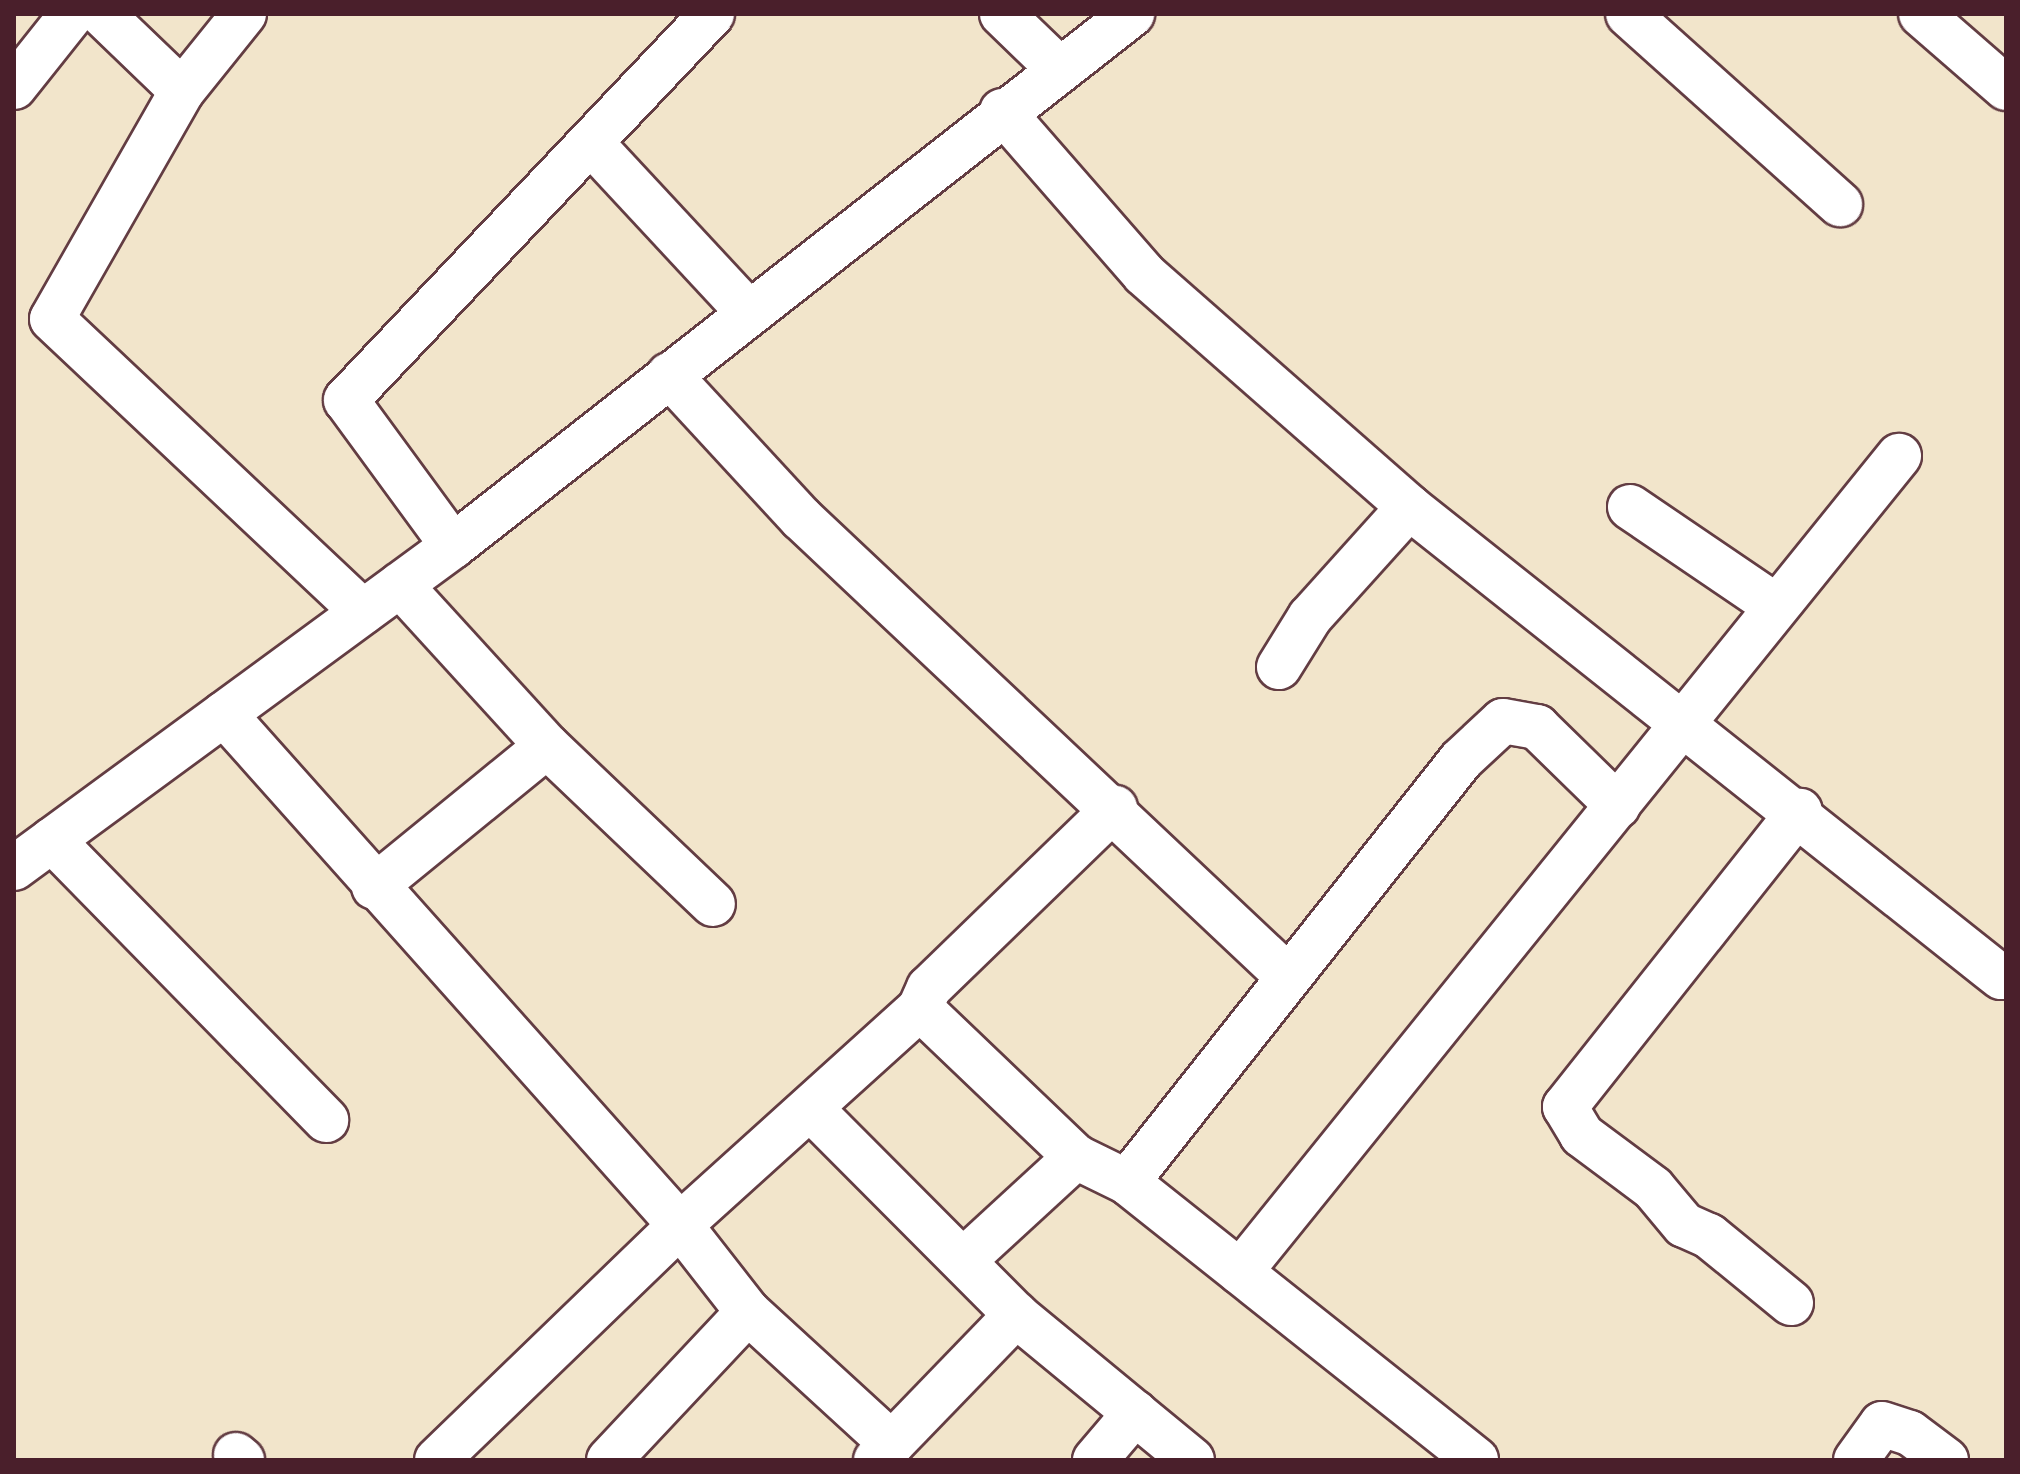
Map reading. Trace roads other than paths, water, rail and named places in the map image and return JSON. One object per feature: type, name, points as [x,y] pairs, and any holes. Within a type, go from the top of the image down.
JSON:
[{"type":"street","points":[[14,87],[72,14]]},
{"type":"street","points":[[102,14],[182,91]]},
{"type":"street","points":[[244,14],[182,91],[52,319],[363,612]]},
{"type":"street","points":[[453,546],[346,400],[712,14]]},
{"type":"street","points":[[1002,14],[1059,69]]},
{"type":"street","points":[[14,868],[453,546],[1002,111],[1132,14]]},
{"type":"street","points":[[1628,14],[1840,204]]},
{"type":"street","points":[[1921,14],[2006,88]]},
{"type":"street","points":[[1002,111],[1144,274],[1409,507],[1680,726],[1800,811],[1896,899],[1933,918],[2001,977]]},
{"type":"street","points":[[592,144],[748,312]]},
{"type":"street","points":[[669,375],[801,518],[1115,808],[1288,977]]},
{"type":"street","points":[[1240,1272],[1618,806],[1774,605],[1899,456]]},
{"type":"street","points":[[1279,667],[1310,617],[1409,507]]},
{"type":"street","points":[[1630,507],[1774,605]]},
{"type":"street","points":[[400,585],[547,746],[713,904]]},
{"type":"street","points":[[224,714],[374,887],[680,1225],[748,1312],[884,1452],[1016,1315]]},
{"type":"street","points":[[1127,1182],[1461,760],[1503,721],[1537,727],[1618,806]]},
{"type":"street","points":[[374,887],[547,746]]},
{"type":"street","points":[[437,1460],[680,1225],[812,1110],[920,1008],[929,988],[1115,808]]},
{"type":"street","points":[[1791,1303],[1709,1236],[1684,1225],[1653,1188],[1582,1135],[1565,1107],[1800,811]]},
{"type":"street","points":[[52,840],[326,1120]]},
{"type":"street","points":[[920,1008],[1076,1157],[1127,1182],[1476,1460]]},
{"type":"street","points":[[812,1110],[965,1259],[1016,1315],[1192,1460]]},
{"type":"street","points":[[965,1259],[1076,1157]]},
{"type":"street","points":[[618,1457],[748,1312]]},
{"type":"street","points":[[1095,1460],[1135,1413]]},
{"type":"street","points":[[1856,1460],[1882,1424],[1910,1433],[1946,1460]]}]
